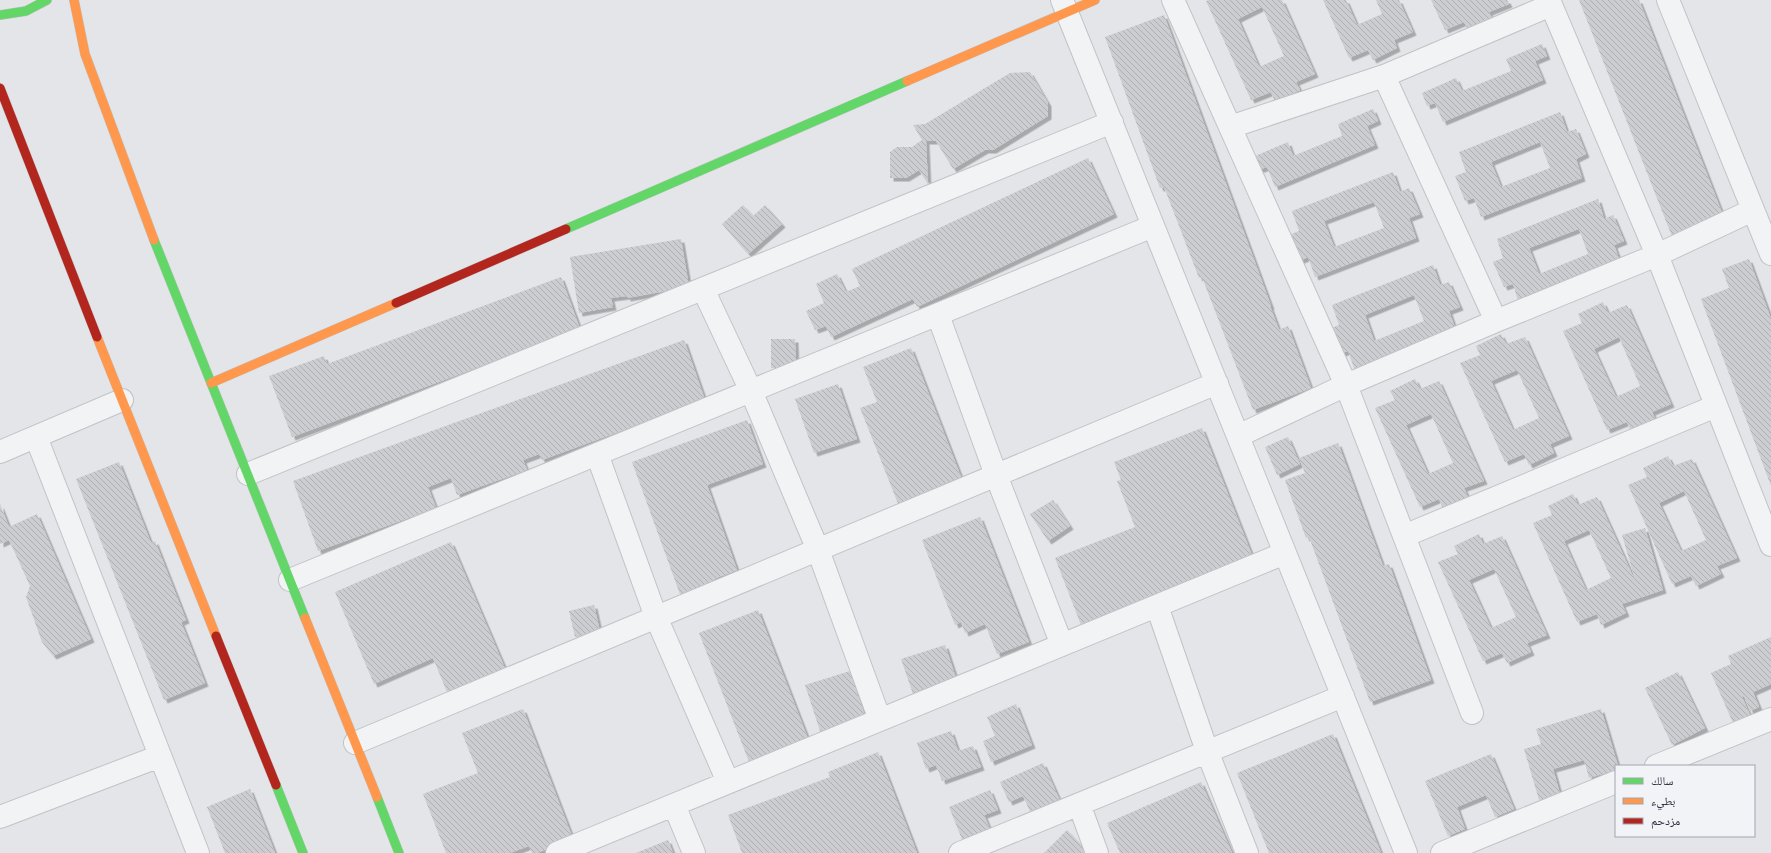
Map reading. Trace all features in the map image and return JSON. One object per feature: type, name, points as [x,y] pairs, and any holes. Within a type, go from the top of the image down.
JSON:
[{"type":"street","points":[[0,15],[26,11],[47,0]]},
{"type":"street","points":[[74,0],[85,54],[150,230],[399,853]]},
{"type":"street","points":[[211,383],[1064,5],[1095,0]]},
{"type":"street","points":[[1173,0],[1346,385],[1472,713]]},
{"type":"street","points":[[1668,0],[1771,254]]},
{"type":"street","points":[[1230,127],[1384,76],[1550,3],[1657,255],[1771,545]]},
{"type":"street","points":[[1064,5],[1406,853]]},
{"type":"street","points":[[1384,76],[1496,321]]},
{"type":"street","points":[[0,88],[122,400],[303,853]]},
{"type":"street","points":[[248,474],[1112,122]]},
{"type":"street","points":[[1238,436],[1346,385],[1657,255],[1753,210]]},
{"type":"street","points":[[290,580],[1153,226]]},
{"type":"street","points":[[703,289],[751,391],[818,550],[880,720]]},
{"type":"street","points":[[938,315],[996,475],[1062,645]]},
{"type":"street","points":[[355,743],[1217,383]]},
{"type":"street","points":[[0,452],[122,400]]},
{"type":"street","points":[[1404,536],[1716,406]]},
{"type":"street","points":[[36,437],[198,853]]},
{"type":"street","points":[[597,454],[656,617],[728,782]]},
{"type":"street","points":[[557,853],[1285,553]]},
{"type":"street","points":[[1157,606],[1207,751],[1247,853]]},
{"type":"street","points":[[960,853],[1342,696]]},
{"type":"street","points":[[1658,765],[1771,719]]},
{"type":"street","points":[[0,817],[160,756]]},
{"type":"street","points":[[1442,853],[1615,782]]},
{"type":"street","points":[[1078,804],[1097,853]]},
{"type":"street","points":[[674,805],[694,853]]},
{"type":"building","points":[[1282,0],[1315,74],[1296,82],[1300,90],[1275,102],[1271,92],[1251,100],[1206,1]],"holes":[[[1262,7],[1284,56],[1259,67],[1238,19]]]},
{"type":"building","points":[[1323,0],[1346,0],[1357,25],[1382,14],[1376,0],[1399,0],[1413,32],[1394,40],[1397,48],[1373,60],[1368,50],[1349,58]]},
{"type":"building","points":[[1431,0],[1507,0],[1509,4],[1489,12],[1493,20],[1469,32],[1464,22],[1445,30]]},
{"type":"building","points":[[1579,0],[1639,0],[1724,218],[1673,239]]},
{"type":"building","points":[[1164,15],[1279,330],[1288,326],[1311,388],[1253,410],[1202,277],[1199,278],[1164,187],[1160,188],[1105,37]]},
{"type":"building","points":[[1542,44],[1547,56],[1535,61],[1543,80],[1443,122],[1435,103],[1427,106],[1422,93],[1456,78],[1462,91],[1511,71],[1506,59]]},
{"type":"building","points":[[1030,72],[1048,103],[1048,116],[993,150],[985,150],[953,169],[936,141],[926,141],[928,184],[919,170],[906,178],[890,178],[890,152],[897,147],[912,147],[922,140],[913,125],[925,124],[1010,73]]},
{"type":"building","points":[[1373,109],[1378,121],[1367,126],[1375,145],[1275,187],[1267,167],[1258,170],[1253,157],[1288,142],[1293,156],[1342,136],[1338,124]]},
{"type":"building","points":[[1560,112],[1567,132],[1576,129],[1586,154],[1576,159],[1582,178],[1481,217],[1474,198],[1465,201],[1455,176],[1466,172],[1459,152]],"holes":[[[1540,142],[1550,168],[1501,187],[1491,162]]]},
{"type":"building","points":[[1088,158],[1114,214],[917,307],[913,299],[831,337],[826,326],[815,330],[806,311],[824,303],[816,284],[837,274],[846,292],[860,286],[852,269]]},
{"type":"building","points":[[1393,172],[1400,192],[1409,188],[1420,214],[1409,218],[1416,238],[1315,277],[1308,257],[1299,261],[1289,235],[1299,231],[1292,211]],"holes":[[[1374,202],[1384,228],[1334,247],[1324,221]]]},
{"type":"building","points":[[1598,199],[1604,219],[1613,215],[1624,241],[1614,245],[1621,264],[1519,304],[1513,284],[1504,287],[1493,262],[1503,258],[1497,239]],"holes":[[[1579,229],[1588,254],[1539,274],[1529,248]]]},
{"type":"building","points":[[743,205],[753,216],[765,205],[782,224],[748,254],[722,224]]},
{"type":"building","points":[[681,239],[689,287],[627,298],[627,296],[611,298],[613,307],[579,313],[570,257]]},
{"type":"building","points":[[1749,259],[1771,319],[1771,486],[1701,299],[1729,288],[1722,269]]},
{"type":"building","points":[[1433,265],[1440,285],[1449,282],[1460,307],[1449,311],[1456,331],[1355,371],[1348,351],[1339,354],[1329,329],[1339,325],[1332,305]],"holes":[[[1414,295],[1424,321],[1374,341],[1365,315]]]},
{"type":"building","points":[[561,277],[580,329],[292,437],[269,376],[324,356],[327,364]]},
{"type":"building","points":[[1603,302],[1608,313],[1627,305],[1671,404],[1652,412],[1656,421],[1631,432],[1627,422],[1607,430],[1563,331],[1582,323],[1578,314]],"holes":[[[1619,337],[1640,386],[1616,397],[1594,349]]]},
{"type":"building","points":[[1501,334],[1506,344],[1525,337],[1569,436],[1550,444],[1554,453],[1529,465],[1524,454],[1505,462],[1460,363],[1480,355],[1476,346]],"holes":[[[1517,370],[1539,418],[1513,430],[1491,381]]]},
{"type":"building","points":[[771,339],[795,339],[796,368],[771,368]]},
{"type":"building","points":[[684,340],[705,400],[542,460],[539,454],[523,460],[527,470],[457,495],[451,478],[428,487],[436,508],[318,551],[293,481]]},
{"type":"building","points":[[911,348],[961,477],[941,485],[945,494],[901,511],[860,408],[877,402],[863,367]]},
{"type":"building","points":[[1415,379],[1420,389],[1439,381],[1484,481],[1464,488],[1468,497],[1443,509],[1439,499],[1420,507],[1375,408],[1395,400],[1390,391]],"holes":[[[1431,414],[1453,463],[1428,474],[1406,425]]]},
{"type":"building","points":[[838,384],[857,439],[814,453],[795,399]]},
{"type":"building","points":[[747,420],[763,464],[707,485],[737,570],[714,579],[716,584],[681,597],[632,462]]},
{"type":"building","points":[[1202,428],[1253,558],[1081,625],[1055,558],[1135,527],[1117,481],[1121,480],[1114,462]]},
{"type":"building","points":[[1288,437],[1300,464],[1277,475],[1265,447]]},
{"type":"building","points":[[1338,443],[1383,566],[1389,564],[1431,680],[1370,702],[1309,537],[1306,538],[1285,480],[1305,473],[1299,458]]},
{"type":"building","points":[[1668,456],[1673,466],[1692,459],[1737,558],[1717,566],[1721,574],[1696,586],[1691,576],[1672,584],[1628,485],[1647,477],[1643,468]],"holes":[[[1684,491],[1706,540],[1681,551],[1659,503]]]},
{"type":"building","points":[[119,462],[151,543],[155,541],[186,620],[181,622],[205,683],[164,700],[76,479]]},
{"type":"building","points":[[1573,494],[1578,505],[1597,497],[1636,583],[1622,535],[1645,528],[1663,590],[1622,604],[1626,613],[1601,625],[1597,614],[1577,622],[1533,523],[1552,515],[1548,506]],"holes":[[[1589,530],[1611,578],[1586,590],[1564,541]]]},
{"type":"building","points":[[1053,500],[1070,526],[1048,541],[1030,514]]},
{"type":"building","points":[[0,504],[9,527],[37,514],[91,639],[53,656],[42,642],[26,597],[30,586],[9,540],[0,544]]},
{"type":"building","points":[[980,517],[1029,642],[997,654],[985,624],[965,633],[961,622],[955,625],[922,540]]},
{"type":"building","points":[[1479,534],[1483,544],[1502,536],[1547,635],[1527,643],[1531,652],[1507,663],[1502,653],[1483,661],[1438,562],[1458,554],[1454,546]],"holes":[[[1494,569],[1516,617],[1491,628],[1469,580]]]},
{"type":"building","points":[[451,542],[507,673],[449,697],[433,658],[374,684],[335,592]]},
{"type":"building","points":[[594,605],[600,632],[575,637],[569,611]]},
{"type":"building","points":[[758,610],[810,744],[751,767],[699,633]]},
{"type":"building","points":[[1771,637],[1771,684],[1753,692],[1759,707],[1750,711],[1744,696],[1742,697],[1750,715],[1733,723],[1711,673],[1731,664],[1728,656]]},
{"type":"building","points":[[945,645],[958,684],[914,697],[901,659]]},
{"type":"building","points":[[850,671],[866,719],[821,734],[805,685]]},
{"type":"building","points":[[1678,672],[1705,728],[1672,745],[1645,688]]},
{"type":"building","points":[[1016,704],[1032,745],[991,762],[983,741],[995,736],[987,717]]},
{"type":"building","points":[[523,709],[573,839],[537,853],[532,853],[529,846],[510,853],[446,853],[423,794],[478,773],[462,733]]},
{"type":"building","points":[[1601,709],[1618,765],[1615,765],[1615,770],[1589,778],[1584,760],[1553,769],[1560,794],[1539,800],[1524,749],[1541,744],[1536,729]]},
{"type":"building","points":[[951,731],[958,751],[973,746],[981,767],[942,781],[936,765],[926,769],[917,743]]},
{"type":"building","points":[[1333,734],[1381,853],[1269,853],[1237,773]]},
{"type":"building","points":[[878,752],[917,853],[742,853],[728,815],[830,777],[828,772]]},
{"type":"building","points":[[1491,754],[1514,809],[1495,817],[1486,795],[1457,807],[1465,829],[1448,836],[1425,781]]},
{"type":"building","points":[[1043,763],[1061,803],[1032,816],[1023,796],[1009,802],[1000,782]]},
{"type":"building","points":[[1201,782],[1232,853],[1120,853],[1107,823]]},
{"type":"building","points":[[250,789],[275,853],[225,853],[207,807]]},
{"type":"building","points":[[990,790],[998,810],[984,815],[993,836],[965,847],[949,807]]},
{"type":"building","points":[[1067,830],[1083,847],[1085,853],[1044,853]]},
{"type":"building","points":[[668,840],[673,853],[636,853]]},
{"type":"traffic: fast","points":[[0,15],[26,11],[47,0]]},
{"type":"traffic: fast","points":[[566,229],[907,81]]},
{"type":"traffic: fast","points":[[154,240],[305,618]]},
{"type":"traffic: fast","points":[[276,785],[303,853]]},
{"type":"traffic: fast","points":[[377,797],[399,853]]},
{"type":"traffic: slow","points":[[74,0],[85,54],[154,240]]},
{"type":"traffic: slow","points":[[907,81],[1095,0]]},
{"type":"traffic: slow","points":[[211,383],[396,303]]},
{"type":"traffic: slow","points":[[97,337],[216,636]]},
{"type":"traffic: slow","points":[[305,618],[377,797]]},
{"type":"traffic: jam","points":[[0,88],[97,337]]},
{"type":"traffic: jam","points":[[396,303],[566,229]]},
{"type":"traffic: jam","points":[[216,636],[276,785]]}]
